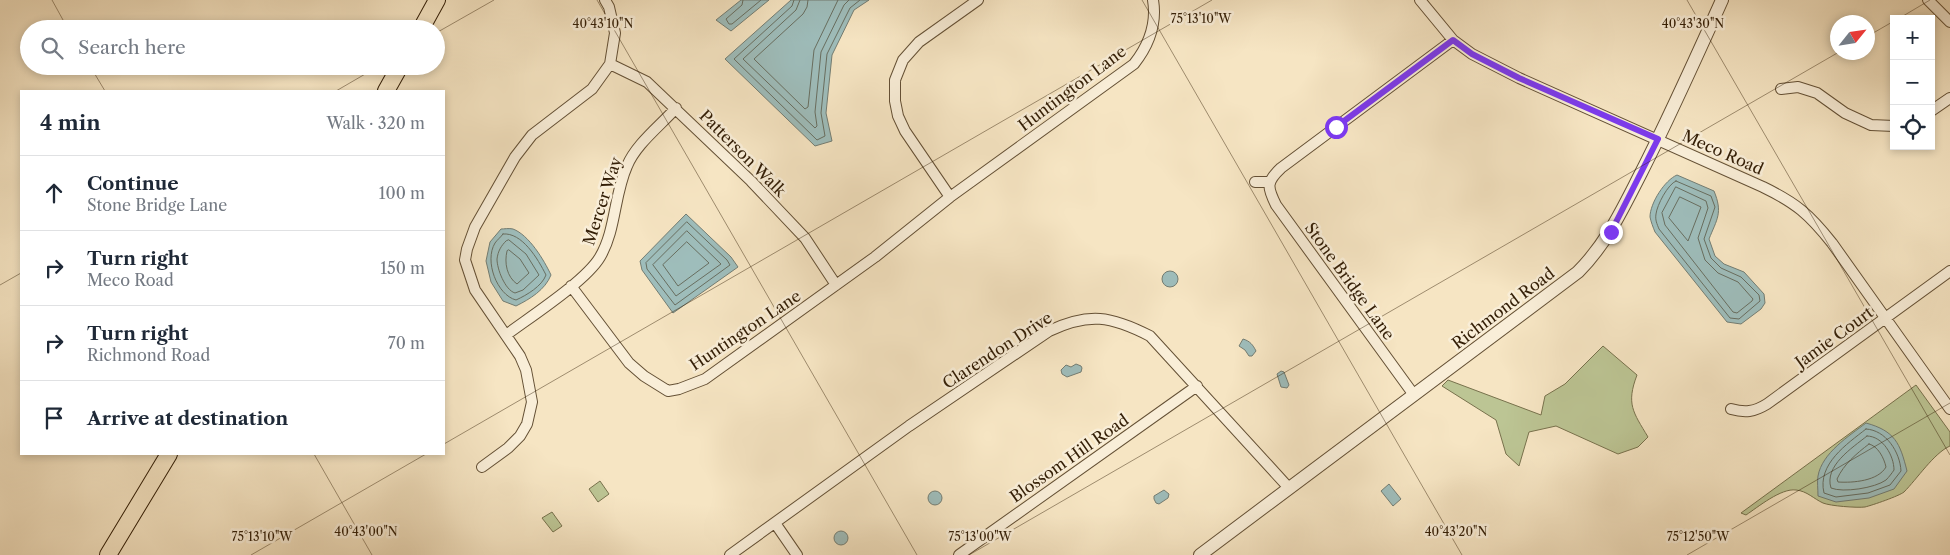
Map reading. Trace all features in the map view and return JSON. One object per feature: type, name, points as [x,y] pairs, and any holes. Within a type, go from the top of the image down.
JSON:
[{"type":"main road","points":[[426,20],[437,0]]},
{"type":"main road","points":[[387,90],[395,75]]},
{"type":"main road","points":[[108,555],[168,455]]},
{"type":"street","points":[[482,467],[508,448],[520,436],[530,413],[532,402],[526,370],[506,335],[474,290],[465,260],[469,241],[514,158],[532,135],[592,89],[610,64],[615,33],[609,7],[605,0]]},
{"type":"street","points":[[950,197],[901,124],[895,101],[895,80],[903,60],[919,42],[978,0]]},
{"type":"street","name":"Huntington Lane","points":[[571,286],[629,363],[644,376],[668,392],[697,382],[717,372],[836,285],[950,197],[1134,64],[1142,54],[1151,35],[1155,14],[1153,0]]},
{"type":"street","name":"Meco Road","points":[[1420,0],[1453,40],[1472,54],[1519,78],[1763,186],[1801,208],[1832,243],[1950,409]]},
{"type":"street","name":"Richmond Road","points":[[1200,555],[1578,272],[1590,260],[1611,232],[1658,139],[1722,0]]},
{"type":"street","points":[[1928,0],[1950,22]]},
{"type":"street","points":[[1255,182],[1270,182],[1271,177],[1281,168],[1453,40]]},
{"type":"street","name":"Patterson Walk","points":[[610,64],[647,82],[676,108],[791,221],[805,238],[836,285]]},
{"type":"street","points":[[1781,90],[1798,87],[1817,93],[1845,113],[1871,126],[1890,126]]},
{"type":"street","points":[[1935,108],[1950,98]]},
{"type":"street","name":"Mercer Way","points":[[506,335],[571,286],[599,258],[606,242],[626,167],[632,155],[676,108]]},
{"type":"street","name":"Stone Bridge Lane","points":[[1270,182],[1268,188],[1276,204],[1414,395]]},
{"type":"street","name":"Jamie Court","points":[[1731,409],[1748,412],[1758,410],[1950,271]]},
{"type":"street","name":"Clarendon Drive","points":[[730,555],[909,426],[1049,331],[1069,322],[1085,319],[1102,319],[1117,322],[1140,330],[1150,336],[1289,488]]},
{"type":"street","name":"Blossom Hill Road","points":[[958,555],[1197,386]]},
{"type":"street","points":[[775,523],[798,555]]},
{"type":"green space","points":[[1603,346],[1637,375],[1632,393],[1633,408],[1638,421],[1648,437],[1638,447],[1618,454],[1556,426],[1529,432],[1519,466],[1506,454],[1496,420],[1442,386],[1448,380],[1541,415],[1545,396],[1565,384]]},
{"type":"green space","points":[[1916,385],[1950,432],[1950,446],[1932,460],[1904,492],[1865,507],[1856,507],[1826,504],[1804,492],[1790,490],[1770,499],[1746,515],[1741,513]]},
{"type":"green space","points":[[600,481],[609,494],[598,502],[589,489]]},
{"type":"green space","points":[[552,512],[562,526],[553,532],[542,518]]},
{"type":"water","points":[[741,0],[769,0],[731,31],[716,20]]},
{"type":"water","points":[[791,0],[869,0],[854,10],[832,55],[826,113],[832,141],[815,146],[725,59]]},
{"type":"water","points":[[1677,175],[1714,191],[1718,205],[1718,216],[1709,239],[1715,256],[1724,264],[1744,272],[1764,294],[1765,303],[1761,309],[1741,324],[1727,322],[1655,232],[1650,217],[1655,199],[1663,187]]},
{"type":"water","points":[[686,214],[731,257],[738,267],[673,313],[642,270],[640,261]]},
{"type":"water","points":[[501,229],[513,229],[525,237],[540,255],[551,275],[541,290],[516,306],[503,301],[491,282],[486,261],[490,242]]},
{"type":"water","points":[[1170,271],[1178,279],[1170,287],[1162,279]]},
{"type":"water","points":[[1243,339],[1249,342],[1255,349],[1256,351],[1252,356],[1249,356],[1239,346]]},
{"type":"water","points":[[1076,364],[1081,366],[1081,372],[1067,377],[1062,374],[1061,370],[1066,365],[1071,367]]},
{"type":"water","points":[[1281,371],[1284,372],[1289,385],[1287,388],[1281,387],[1277,374]]},
{"type":"water","points":[[1866,423],[1890,434],[1899,446],[1907,471],[1894,489],[1869,498],[1836,502],[1818,496],[1818,476],[1825,460],[1844,439]]},
{"type":"water","points":[[1389,484],[1401,499],[1393,506],[1381,491]]},
{"type":"water","points":[[1164,490],[1169,494],[1168,498],[1159,504],[1156,503],[1154,496]]},
{"type":"water","points":[[932,491],[938,491],[942,498],[938,505],[932,505],[928,501],[928,495]]},
{"type":"water","points":[[841,531],[846,533],[848,538],[846,543],[841,545],[836,543],[834,538],[836,533]]},
{"type":"route","points":[[1336,127],[1453,40],[1472,54],[1519,78],[1658,139],[1611,232]]}]
